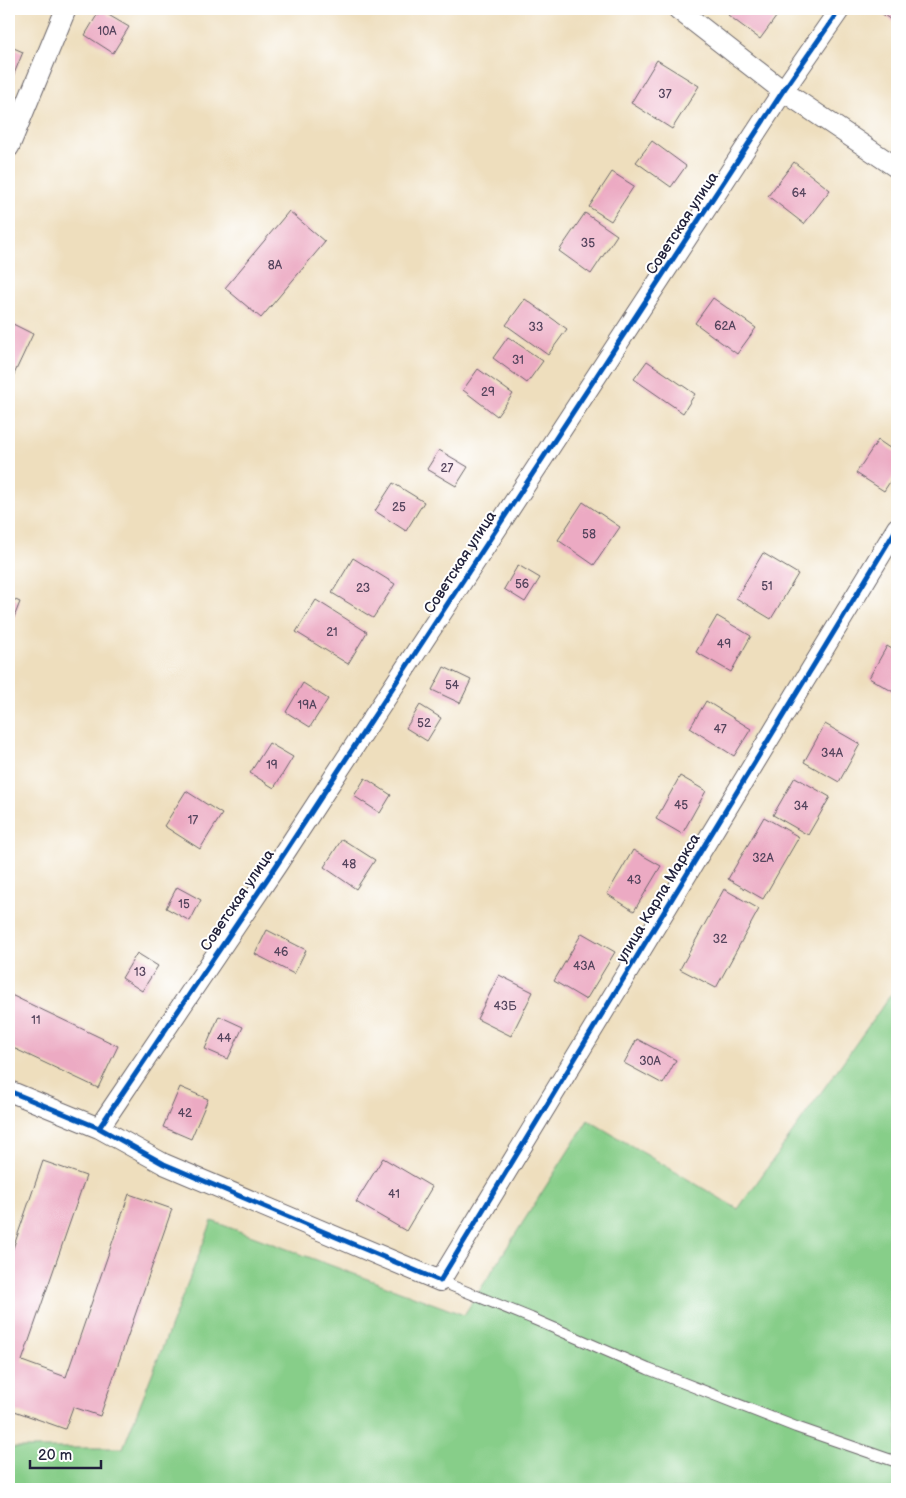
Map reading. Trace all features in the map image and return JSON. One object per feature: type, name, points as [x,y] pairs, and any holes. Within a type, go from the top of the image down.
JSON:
[{"type":"street","points":[[9,147],[66,9]]},
{"type":"street","points":[[678,9],[784,91],[897,168]]},
{"type":"street","name":"Советская улица","points":[[99,1128],[281,857],[784,91],[840,9]]},
{"type":"street","name":"улица Карла Маркса","points":[[440,1281],[897,528]]},
{"type":"street","points":[[9,1091],[99,1128],[164,1164],[440,1281]]},
{"type":"lane","points":[[440,1281],[648,1369],[796,1427],[897,1462]]},
{"type":"green space","points":[[897,986],[897,1489],[9,1489],[9,1448],[123,1448],[212,1221],[464,1315],[588,1120],[738,1209]]},
{"type":"building","points":[[732,9],[782,9],[760,39],[728,15]]},
{"type":"building","points":[[879,9],[897,9],[897,24],[878,11]]},
{"type":"building","points":[[100,10],[129,27],[113,53],[85,35]]},
{"type":"building","points":[[9,46],[23,52],[9,86]]},
{"type":"building","points":[[657,60],[699,86],[672,129],[631,103]]},
{"type":"building","points":[[652,141],[686,166],[671,187],[636,162]]},
{"type":"building","points":[[794,162],[830,190],[804,224],[768,196]]},
{"type":"building","points":[[612,172],[634,186],[611,221],[589,207]]},
{"type":"building","points":[[289,211],[325,242],[261,318],[225,288]]},
{"type":"building","points":[[585,213],[617,235],[591,274],[559,251]]},
{"type":"building","points":[[713,298],[756,328],[737,354],[695,323]]},
{"type":"building","points":[[525,299],[567,329],[548,355],[506,325]]},
{"type":"building","points":[[9,322],[33,334],[9,385]]},
{"type":"building","points":[[508,337],[543,361],[527,383],[493,358]]},
{"type":"building","points":[[647,361],[695,394],[683,413],[634,379]]},
{"type":"building","points":[[478,369],[513,394],[497,416],[463,390]]},
{"type":"building","points":[[878,440],[897,453],[897,471],[884,491],[856,473]]},
{"type":"building","points":[[439,450],[468,467],[456,486],[427,469]]},
{"type":"building","points":[[393,483],[424,502],[406,531],[375,511]]},
{"type":"building","points":[[583,502],[620,527],[594,565],[558,540]]},
{"type":"building","points":[[763,553],[798,574],[771,619],[736,598]]},
{"type":"building","points":[[353,558],[395,584],[373,618],[332,593]]},
{"type":"building","points":[[518,565],[540,578],[525,602],[504,589]]},
{"type":"building","points":[[9,597],[20,602],[9,630]]},
{"type":"building","points":[[316,600],[367,632],[348,664],[296,632]]},
{"type":"building","points":[[717,616],[751,636],[731,672],[696,652]]},
{"type":"building","points":[[887,646],[897,652],[897,694],[869,678]]},
{"type":"building","points":[[444,667],[471,680],[460,703],[432,690]]},
{"type":"building","points":[[303,683],[328,699],[310,727],[286,712]]},
{"type":"building","points":[[706,701],[751,729],[734,756],[690,728]]},
{"type":"building","points":[[420,705],[441,718],[427,741],[406,728]]},
{"type":"building","points":[[825,724],[860,744],[839,782],[804,762]]},
{"type":"building","points":[[269,743],[293,757],[274,788],[250,773]]},
{"type":"building","points":[[680,776],[706,791],[682,834],[656,819]]},
{"type":"building","points":[[795,777],[830,797],[808,835],[773,815]]},
{"type":"building","points":[[365,778],[391,795],[380,813],[354,796]]},
{"type":"building","points":[[186,791],[222,814],[200,849],[164,826]]},
{"type":"building","points":[[764,817],[799,837],[763,899],[728,879]]},
{"type":"building","points":[[342,839],[375,860],[356,889],[324,867]]},
{"type":"building","points":[[633,850],[661,866],[634,911],[607,894]]},
{"type":"building","points":[[177,887],[201,900],[190,921],[166,908]]},
{"type":"building","points":[[724,889],[759,909],[716,988],[680,969]]},
{"type":"building","points":[[267,930],[306,950],[294,974],[255,954]]},
{"type":"building","points":[[582,933],[615,952],[586,1000],[554,981]]},
{"type":"building","points":[[137,953],[158,966],[142,991],[122,978]]},
{"type":"building","points":[[499,975],[533,992],[511,1036],[477,1019]]},
{"type":"building","points":[[9,994],[118,1046],[98,1088],[9,1046]]},
{"type":"building","points":[[219,1016],[243,1027],[228,1059],[205,1049]]},
{"type":"building","points":[[637,1039],[676,1060],[663,1084],[624,1063]]},
{"type":"building","points":[[180,1087],[208,1099],[191,1139],[163,1127]]},
{"type":"building","points":[[383,1158],[432,1187],[406,1231],[356,1202]]},
{"type":"building","points":[[43,1161],[86,1176],[22,1361],[66,1377],[129,1194],[172,1209],[100,1416],[73,1407],[65,1429],[9,1409],[9,1395],[13,1383],[9,1382],[9,1260]]},
{"type":"cycle path","points":[[99,1128],[276,866],[783,91],[840,9]]},
{"type":"cycle path","points":[[9,1091],[99,1128],[164,1164],[440,1281],[897,528]]}]
